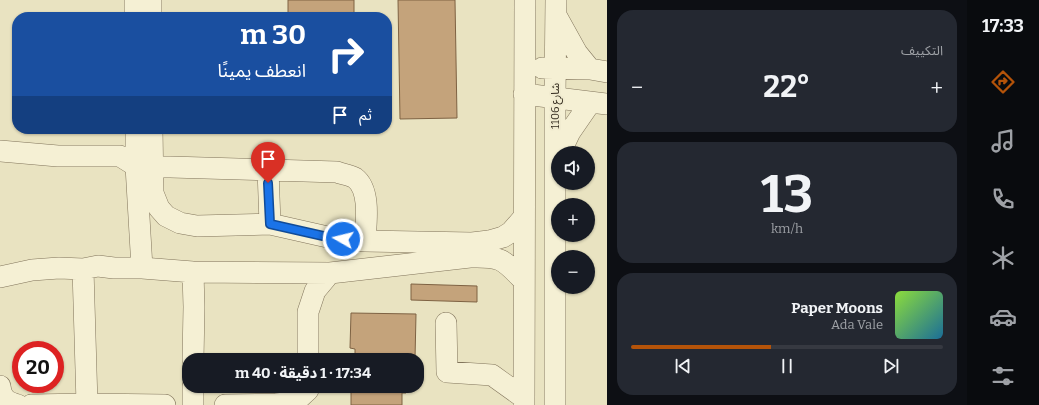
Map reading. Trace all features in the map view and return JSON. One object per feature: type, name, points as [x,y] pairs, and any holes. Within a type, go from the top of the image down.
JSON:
[{"type":"street","points":[[135,0],[135,12]]},
{"type":"street","points":[[151,0],[151,12]]},
{"type":"street","points":[[524,402],[525,0]]},
{"type":"street","points":[[556,8],[566,34],[577,53],[598,70]]},
{"type":"street","name":"شارع 1106","points":[[556,8],[555,98],[557,146]]},
{"type":"street","points":[[525,68],[598,70]]},
{"type":"street","points":[[524,94],[599,104]]},
{"type":"street","points":[[564,146],[570,132],[599,104]]},
{"type":"street","points":[[137,134],[144,166],[159,208],[166,216],[180,223],[197,226],[270,224],[332,238],[366,241],[472,243],[490,241],[503,237],[511,232],[524,217]]},
{"type":"street","points":[[142,268],[144,166],[151,134]]},
{"type":"street","points":[[0,151],[58,156],[120,156],[144,166],[337,172],[354,178],[361,186],[366,197],[366,241]]},
{"type":"street","points":[[268,169],[270,224]]},
{"type":"street","name":"شارع 1106","points":[[555,405],[558,190]]},
{"type":"street","points":[[0,277],[32,270],[59,268],[83,269],[98,266],[193,272],[330,273],[490,256],[505,262],[524,281]]},
{"type":"street","points":[[83,269],[87,404]]},
{"type":"street","points":[[193,272],[193,353]]},
{"type":"street","points":[[308,353],[308,312],[315,291],[330,273]]},
{"type":"street","points":[[446,323],[447,372],[492,375],[524,402]]},
{"type":"street","points":[[492,375],[505,366],[523,360]]},
{"type":"street","points":[[0,386],[1,393],[5,400],[18,405]]},
{"type":"street","points":[[192,405],[193,393]]},
{"type":"street","points":[[225,405],[295,402],[305,393]]},
{"type":"street","points":[[31,405],[165,405]]},
{"type":"building","points":[[288,0],[354,0],[354,12],[288,12]]},
{"type":"building","points":[[398,0],[455,0],[457,118],[400,119]]},
{"type":"building","points":[[411,284],[477,286],[477,302],[411,300]]},
{"type":"building","points":[[351,313],[416,314],[415,353],[355,353],[355,349],[350,348]]},
{"type":"building","points":[[351,393],[402,393],[402,405],[351,405]]},
{"type":"route","points":[[268,183],[270,224],[332,238],[343,239]]}]
